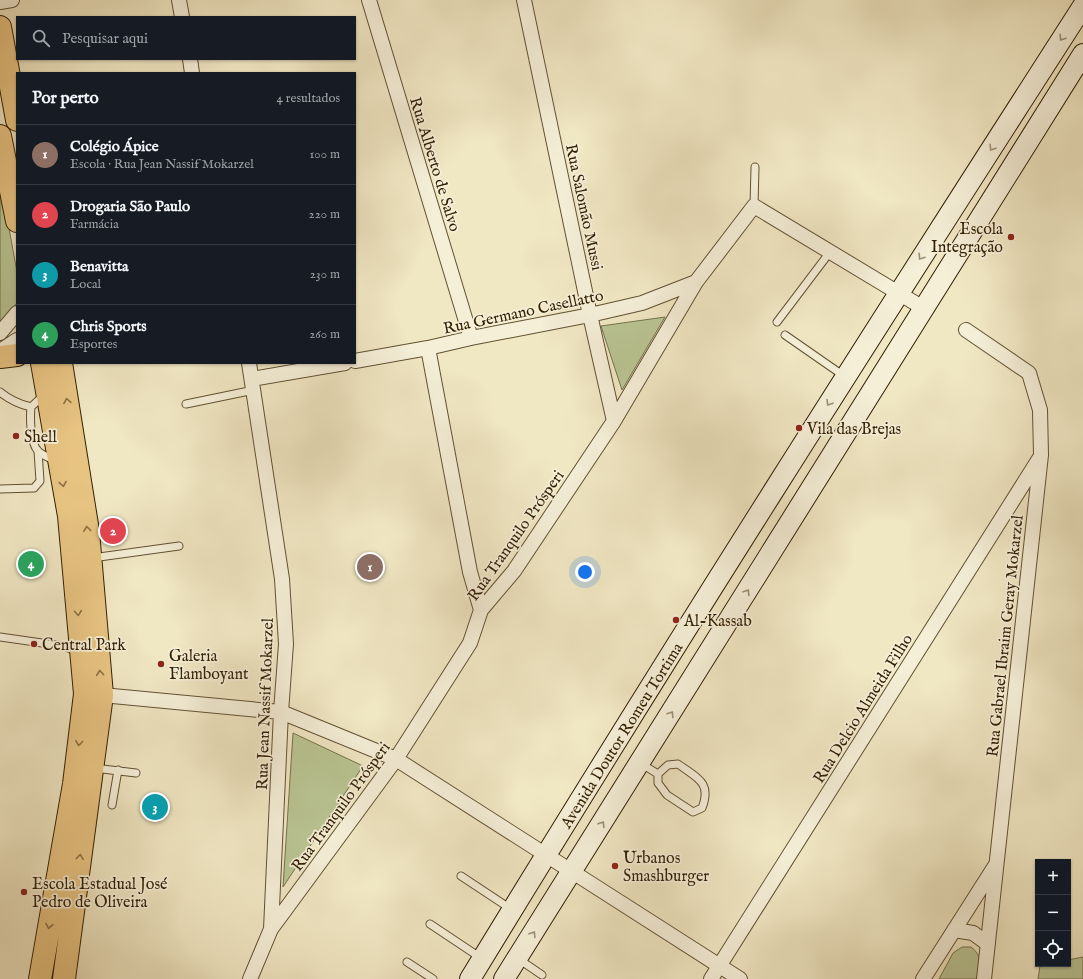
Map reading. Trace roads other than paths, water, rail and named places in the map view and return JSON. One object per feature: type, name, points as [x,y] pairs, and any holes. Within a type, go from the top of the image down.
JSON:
[{"type":"main road","name":"Avenida Doutor Romeu Tortima","points":[[470,979],[545,855],[845,377],[1083,6]]},
{"type":"main road","points":[[0,27],[16,115]]},
{"type":"main road","name":"Avenida Doutor Romeu Tortima","points":[[504,979],[925,309],[1083,54]]},
{"type":"main road","points":[[0,136],[16,217]]},
{"type":"main road","points":[[0,357],[16,355]]},
{"type":"main road","points":[[40,979],[74,784],[84,702],[69,516],[42,364]]},
{"type":"main road","points":[[60,364],[88,531],[102,695],[64,979]]},
{"type":"street","points":[[0,2],[12,0]]},
{"type":"street","points":[[179,0],[182,16]]},
{"type":"street","name":"Rua Alberto de Salvo","points":[[369,0],[471,338]]},
{"type":"street","name":"Rua Salomão Mussi","points":[[524,0],[590,316],[614,421]]},
{"type":"street","points":[[190,60],[192,72]]},
{"type":"street","points":[[754,206],[925,309]]},
{"type":"street","name":"Rua Tranquilo Prósperi","points":[[250,979],[271,929],[396,759],[470,642],[481,610],[514,571],[614,421],[696,282],[754,206]]},
{"type":"street","name":"Rua Germano Casellatto","points":[[356,361],[590,316],[642,303],[696,282]]},
{"type":"street","points":[[0,333],[16,315]]},
{"type":"street","name":"Rua Gabrael Ibraim Geray Mokarzel","points":[[966,330],[1029,373],[1040,410],[1041,455],[984,979]]},
{"type":"street","points":[[0,351],[16,341]]},
{"type":"street","points":[[428,348],[470,572],[481,610]]},
{"type":"street","name":"Rua Jean Nassif Mokarzel","points":[[249,364],[282,579],[286,644],[281,712],[271,929]]},
{"type":"street","points":[[253,385],[341,364]]},
{"type":"street","name":"Rua Delcio Almeida Filho","points":[[711,979],[1041,455]]},
{"type":"street","points":[[102,695],[281,712],[396,759],[740,979]]},
{"type":"street","points":[[923,979],[997,863]]},
{"type":"street","points":[[954,930],[973,933],[988,944]]},
{"type":"lane","points":[[754,206],[755,167]]},
{"type":"lane","points":[[777,322],[830,252]]},
{"type":"lane","points":[[785,335],[845,377]]},
{"type":"lane","points":[[186,404],[253,385]]},
{"type":"lane","points":[[0,392],[9,400],[31,407]]},
{"type":"lane","points":[[0,489],[34,488],[40,481],[38,452],[34,445],[29,419],[31,407],[47,392]]},
{"type":"lane","points":[[38,452],[60,463]]},
{"type":"lane","points":[[90,558],[179,546]]},
{"type":"lane","points":[[0,637],[63,646],[81,652]]},
{"type":"lane","points":[[640,763],[658,774]]},
{"type":"lane","points":[[678,764],[697,778],[706,788],[707,796],[702,808],[693,812],[667,795],[658,784],[658,774],[668,765],[678,764]]},
{"type":"lane","points":[[92,768],[136,773]]},
{"type":"lane","points":[[112,805],[118,770]]},
{"type":"lane","points":[[461,876],[512,910]]},
{"type":"lane","points":[[430,924],[482,959]]},
{"type":"lane","points":[[517,958],[542,975]]},
{"type":"lane","points":[[407,962],[433,979]]},
{"type":"place","name":"Escola Integração","points":[[1011,237]]},
{"type":"place","name":"Vila das Brejas","points":[[799,428]]},
{"type":"place","name":"Shell","points":[[16,436]]},
{"type":"place","name":"Drogaria São Paulo","points":[[113,531]]},
{"type":"place","name":"Chris Sports","points":[[31,564]]},
{"type":"place","name":"Colégio Ápice","points":[[370,567]]},
{"type":"place","name":"Al-Kassab","points":[[676,620]]},
{"type":"place","name":"Central Park","points":[[34,644]]},
{"type":"place","name":"Galeria Flamboyant","points":[[161,664]]},
{"type":"place","name":"Benavitta","points":[[155,807]]},
{"type":"place","name":"Urbanos Smashburger","points":[[615,866]]},
{"type":"place","name":"Escola Estadual José Pedro de Oliveira","points":[[24,892]]}]
